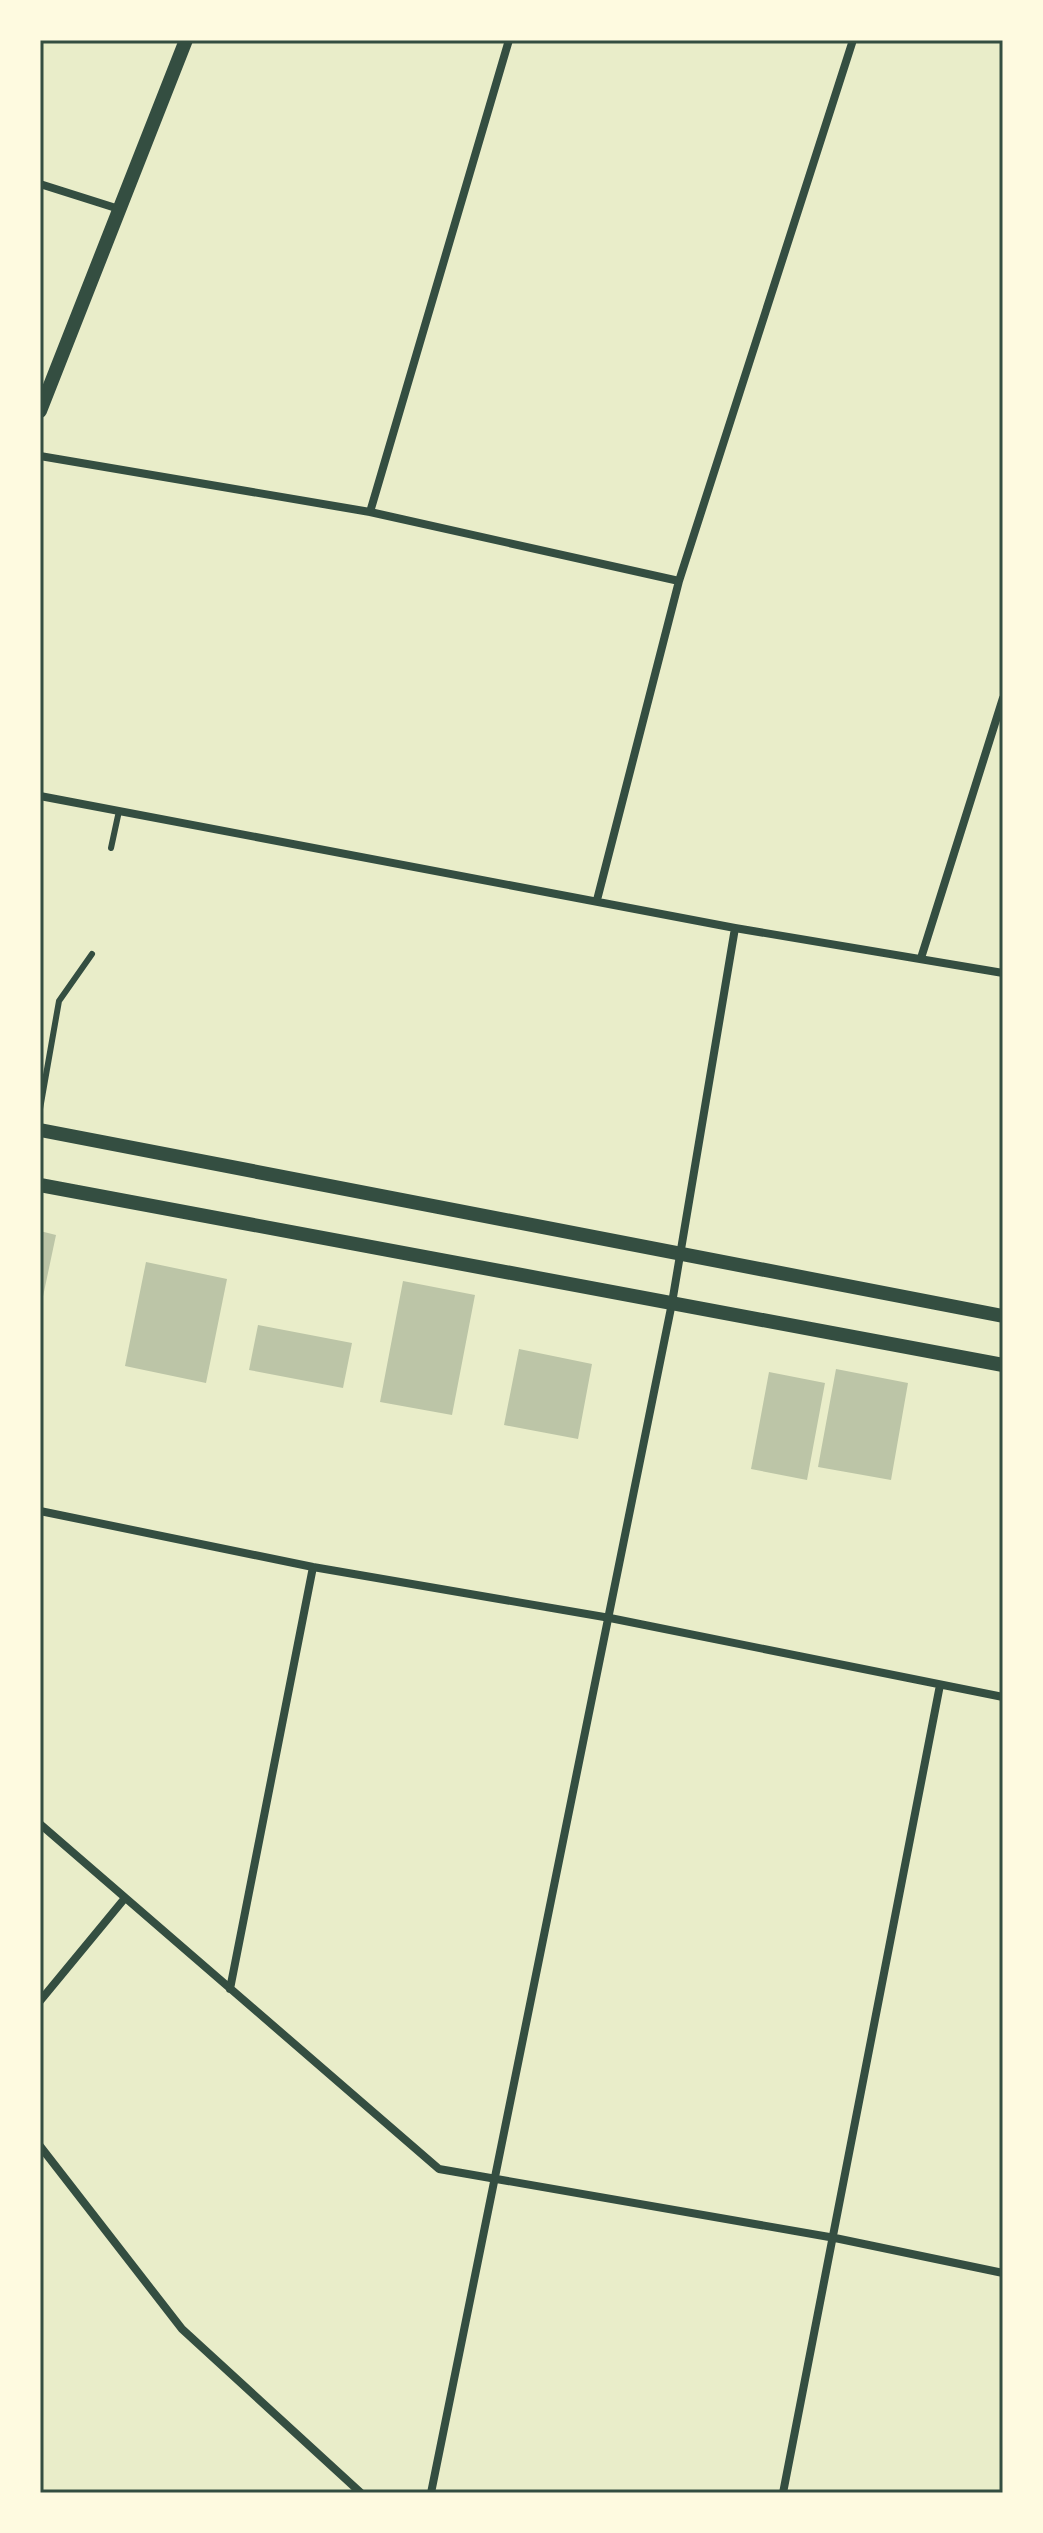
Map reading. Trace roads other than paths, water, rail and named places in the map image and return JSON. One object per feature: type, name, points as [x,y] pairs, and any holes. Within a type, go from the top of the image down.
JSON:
[{"type":"street","points":[[40,411],[186,40]]},
{"type":"street","points":[[370,512],[509,40]]},
{"type":"street","points":[[597,900],[679,581],[853,40]]},
{"type":"street","points":[[40,184],[119,209]]},
{"type":"street","points":[[40,456],[370,512],[679,581]]},
{"type":"street","points":[[921,958],[1003,698]]},
{"type":"street","points":[[40,796],[735,928],[1003,973]]},
{"type":"street","points":[[431,2493],[497,2180],[682,1253],[735,928]]},
{"type":"street","points":[[40,1130],[1003,1316]]},
{"type":"street","points":[[40,1185],[1003,1365]]},
{"type":"street","points":[[40,1511],[313,1567],[610,1618],[1003,1697]]},
{"type":"street","points":[[230,1989],[313,1567]]},
{"type":"street","points":[[783,2493],[835,2238],[940,1685]]},
{"type":"street","points":[[40,1824],[439,2169],[835,2238],[1003,2273]]},
{"type":"street","points":[[40,2001],[125,1898]]},
{"type":"street","points":[[40,2146],[182,2329],[361,2493]]},
{"type":"lane","points":[[111,848],[119,811]]},
{"type":"lane","points":[[40,1109],[59,1001],[92,954]]}]
